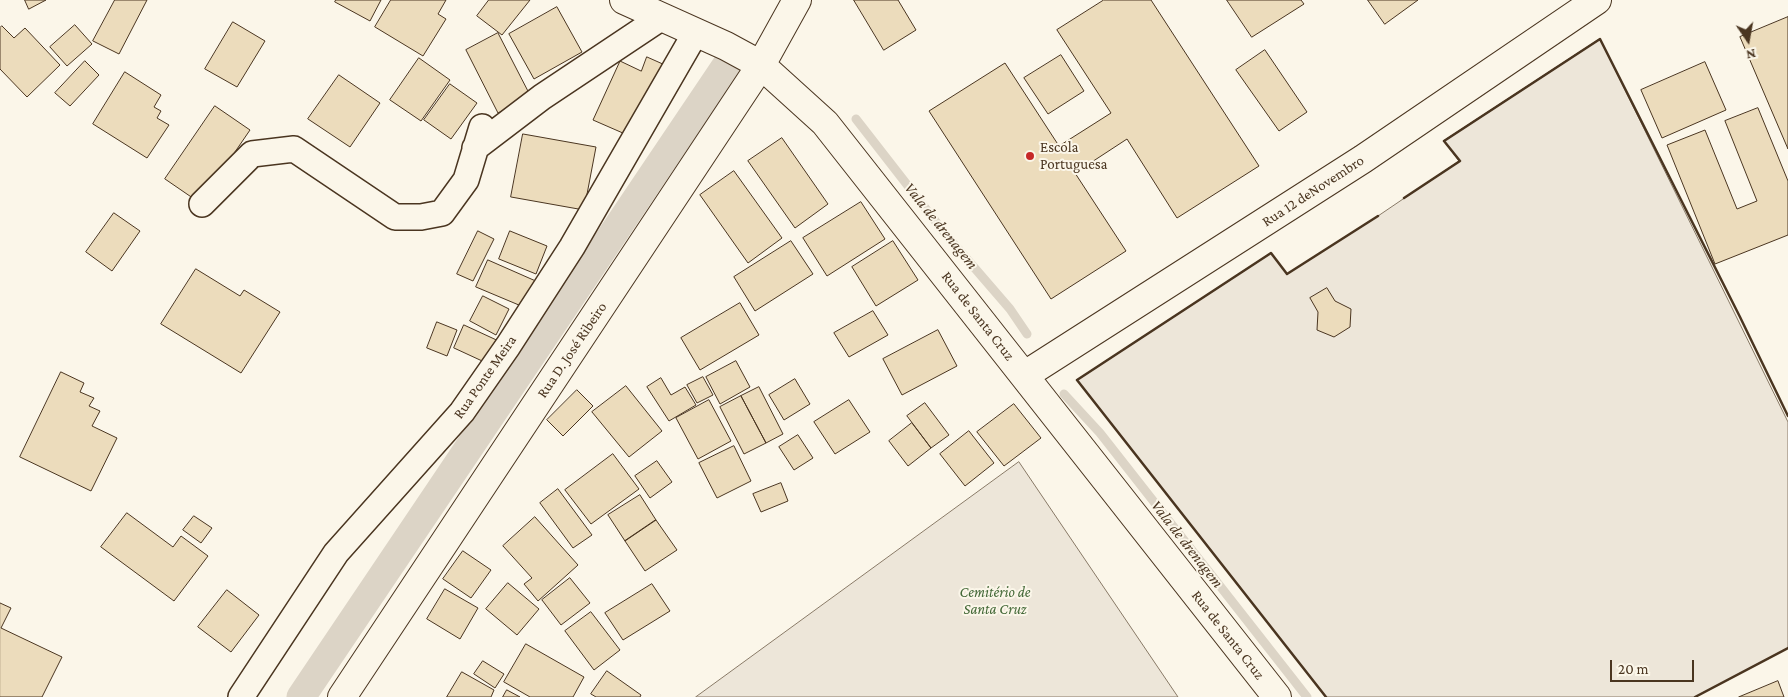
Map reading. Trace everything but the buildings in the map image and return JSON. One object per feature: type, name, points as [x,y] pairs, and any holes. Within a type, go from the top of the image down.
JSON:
[{"type":"street","name":"Rua de Santa Cruz","points":[[624,0],[696,32],[761,65],[825,123],[1025,375],[1276,697]]},
{"type":"street","name":"Rua D. José Ribeiro","points":[[342,697],[761,65],[797,0]]},
{"type":"street","name":"Rua 12 deNovembro","points":[[1025,375],[1363,159],[1596,0]]},
{"type":"street","points":[[202,204],[252,154],[294,149],[395,216],[421,217],[442,213],[466,180],[479,138],[662,17]]},
{"type":"street","name":"Rua Ponte Meira","points":[[242,697],[336,553],[462,412],[508,346],[572,247],[696,32]]},
{"type":"green space","points":[[1600,39],[1788,422],[1788,648],[1695,697],[1326,697],[1077,380],[1271,253],[1287,274],[1378,216],[1459,161],[1444,141]]},
{"type":"green space","name":"Cemitério de Santa Cruz","points":[[1019,462],[1178,697],[696,697]]},
{"type":"waterway","points":[[301,697],[726,66]]},
{"type":"waterway","name":"Vala de drenagem","points":[[856,119],[947,236],[1010,309],[1027,334]]},
{"type":"waterway","name":"Vala de drenagem","points":[[1064,394],[1100,433],[1307,697]]},
{"type":"wall","points":[[1404,198],[1460,161],[1444,141],[1600,39],[1788,416]]},
{"type":"wall","points":[[1326,697],[1077,380],[1271,253],[1287,274],[1378,216]]},
{"type":"wall","points":[[1695,697],[1788,648]]},
{"type":"place","name":"Escola Portuguesa","points":[[1030,156]]}]
